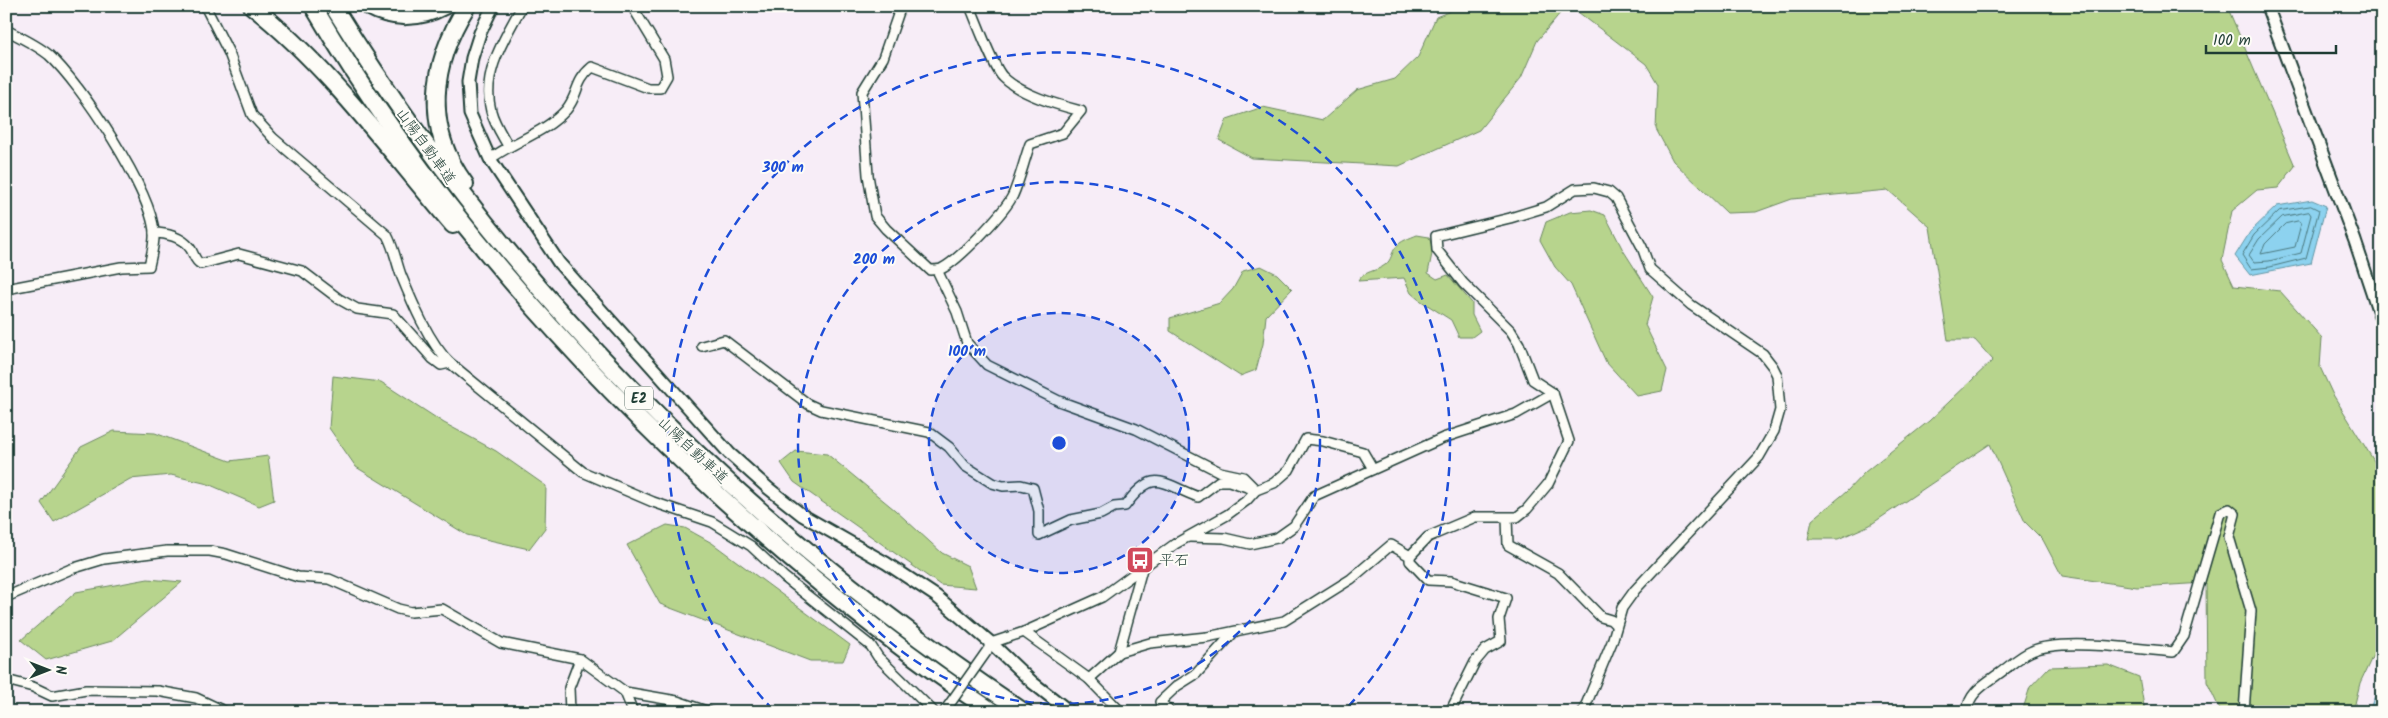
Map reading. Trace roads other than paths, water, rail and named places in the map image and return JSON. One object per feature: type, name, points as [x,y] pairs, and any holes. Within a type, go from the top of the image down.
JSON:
[{"type":"highway","points":[[252,6],[285,34],[322,70],[464,239],[530,309],[576,353]]},
{"type":"highway","name":"山陽自動車道","points":[[313,6],[356,75],[433,184],[497,263],[576,353],[689,468],[802,569],[880,632],[951,685],[993,712]]},
{"type":"highway","name":"山陽自動車道","points":[[333,6],[410,125],[502,245],[651,410],[812,557],[879,610],[961,670],[1024,712]]},
{"type":"highway","points":[[368,6],[384,13],[409,16],[424,14],[444,6]]},
{"type":"highway","points":[[467,6],[450,37],[440,61],[437,111],[442,136],[454,165],[481,206],[502,245]]},
{"type":"street","points":[[205,6],[229,53],[252,115],[273,138],[387,235],[394,248],[401,274],[441,355],[584,472],[653,502],[712,522],[751,546],[784,577],[871,646],[878,657],[934,712]]},
{"type":"street","points":[[493,6],[480,34],[468,82],[470,114],[490,159],[560,263],[729,453],[802,515],[886,562],[936,596],[989,647],[1070,712]]},
{"type":"street","points":[[508,146],[491,112],[489,84],[496,55],[522,6]]},
{"type":"street","points":[[490,159],[508,146],[547,127],[566,110],[576,92],[581,77],[592,67],[648,88],[660,88],[667,76],[664,59],[632,6]]},
{"type":"street","points":[[901,6],[882,58],[862,92],[868,175],[873,209],[879,221],[930,270],[943,268],[989,226],[1012,196],[1030,144],[1063,133],[1082,111],[1056,105],[1016,87],[1001,76],[970,6]]},
{"type":"street","points":[[2267,6],[2355,241],[2382,322]]},
{"type":"street","points":[[6,30],[48,54],[72,82],[113,138],[146,200],[154,233],[149,266],[120,267],[6,289]]},
{"type":"street","points":[[1410,556],[1428,537],[1475,517],[1517,517],[1527,509],[1548,484],[1563,457],[1569,441],[1553,393],[1533,380],[1512,331],[1463,283],[1437,250],[1436,236],[1546,207],[1575,189],[1594,188],[1609,192],[1616,198],[1642,247],[1650,269],[1690,305],[1762,354],[1777,375],[1780,410],[1774,431],[1759,457],[1635,590],[1622,608],[1612,642],[1583,712]]},
{"type":"street","points":[[154,233],[170,235],[184,242],[190,248],[197,262],[201,264],[235,254],[302,271],[339,299],[357,309],[393,314],[433,359],[441,365],[450,363]]},
{"type":"street","points":[[937,270],[957,312],[967,343],[987,365],[1059,401],[1136,429],[1220,472],[1243,477],[1256,490]]},
{"type":"street","points":[[702,346],[724,340],[814,407],[929,432],[949,447],[965,466],[992,483],[1003,486],[1022,485],[1033,488],[1039,510],[1039,535],[1072,520],[1101,514],[1114,507],[1125,506],[1145,483],[1155,481],[1172,484],[1198,497],[1219,481],[1229,481],[1256,490]]},
{"type":"street","points":[[1188,537],[1224,538],[1250,544],[1277,538],[1294,526],[1314,496],[1443,438],[1516,414],[1553,393]]},
{"type":"street","points":[[944,712],[989,647],[1102,597],[1188,537],[1227,515],[1246,501],[1256,490],[1274,484],[1289,470],[1306,439],[1323,441],[1363,452],[1373,469]]},
{"type":"street","points":[[1967,712],[1968,702],[1980,687],[2031,651],[2046,647],[2085,645],[2173,652],[2184,636],[2220,512],[2229,509],[2236,514],[2229,537],[2250,611],[2244,712]]},
{"type":"street","points":[[1507,518],[1508,545],[1558,573],[1601,618],[1616,625]]},
{"type":"street","points":[[1089,679],[1119,652],[1150,643],[1207,637],[1284,621],[1351,579],[1392,545],[1410,556]]},
{"type":"street","points":[[6,597],[70,569],[104,559],[168,551],[210,551],[246,560],[298,577],[329,579],[398,609],[411,612],[442,609],[501,643],[580,659],[625,692],[677,701],[709,712]]},
{"type":"street","points":[[1410,556],[1410,561],[1428,580],[1452,580],[1506,598],[1499,619],[1501,641],[1485,650],[1475,662],[1450,712]]},
{"type":"street","points":[[1119,652],[1142,569]]},
{"type":"street","points":[[1170,712],[1160,702],[1177,686],[1196,674],[1234,631]]},
{"type":"street","points":[[1024,632],[1089,679],[1118,711]]},
{"type":"street","points":[[570,712],[569,688],[580,659]]},
{"type":"street","points":[[6,680],[33,687],[52,696],[86,690],[158,690],[196,698],[226,712]]},
{"type":"street","points":[[625,692],[633,712]]},
{"type":"water","points":[[2312,200],[2326,206],[2311,263],[2250,275],[2235,256],[2250,232],[2277,206]]},
{"type":"water","points":[[2382,680],[2382,712],[2369,710]]},
{"type":"place","name":"平石","points":[[1140,560]]}]
